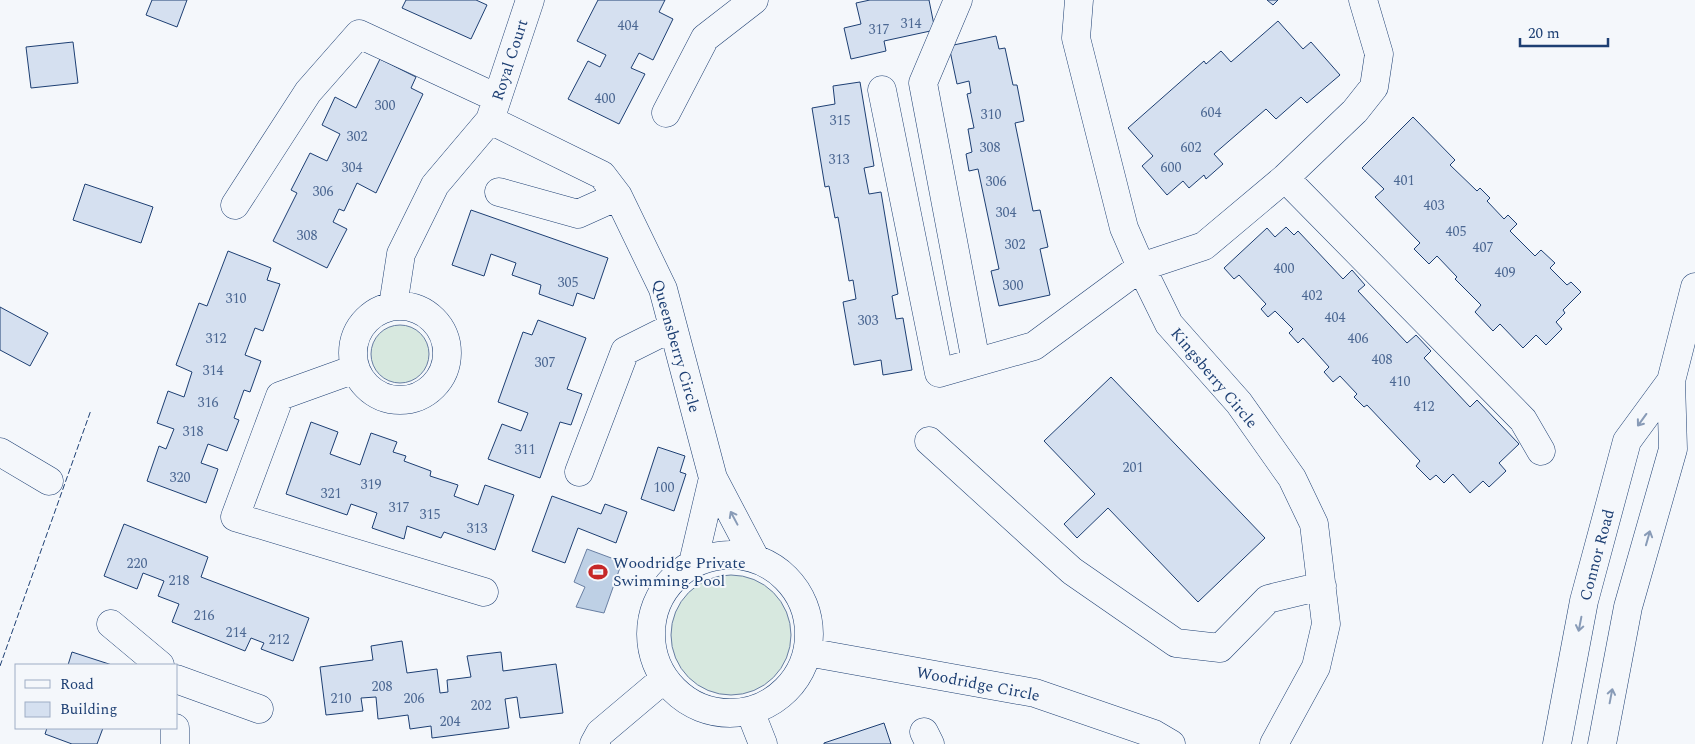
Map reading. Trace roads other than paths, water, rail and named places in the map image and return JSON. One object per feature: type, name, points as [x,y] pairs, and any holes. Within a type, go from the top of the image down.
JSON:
[{"type":"street","name":"Royal Court","points":[[493,109],[530,0]]},
{"type":"street","points":[[666,113],[705,38],[753,0]]},
{"type":"street","points":[[958,0],[923,84],[976,362]]},
{"type":"street","name":"Kingsberry Circle","points":[[1079,0],[1076,38],[1124,228],[1141,267],[1170,324],[1239,403],[1292,478],[1314,524],[1326,624],[1316,667],[1274,744]]},
{"type":"street","points":[[882,90],[939,373],[1034,346],[1141,267],[1204,246],[1285,178],[1355,111],[1374,88],[1379,54],[1363,0]]},
{"type":"street","name":"Queensberry Circle","points":[[235,205],[308,92],[359,34],[493,109],[602,175],[618,196],[663,289],[713,478],[755,558]]},
{"type":"street","points":[[393,306],[401,254],[435,185],[493,109]]},
{"type":"street","points":[[1285,178],[1523,420],[1541,451]]},
{"type":"street","points":[[499,192],[578,214],[618,196]]},
{"type":"street","name":"Connor Road","points":[[1602,744],[1628,607],[1673,450],[1671,381],[1695,287]]},
{"type":"street","points":[[393,306],[408,306],[423,311],[435,321],[444,333],[448,348],[447,364],[441,378],[431,390],[418,398],[403,401],[387,399],[374,393],[362,383],[355,369],[352,355],[354,341],[359,328],[368,318],[380,310],[393,306]]},
{"type":"street","points":[[580,472],[625,351],[673,327]]},
{"type":"street","points":[[355,369],[280,396],[235,517],[484,592]]},
{"type":"street","name":"Connor Road","points":[[1557,744],[1584,601],[1627,441],[1671,381]]},
{"type":"street","points":[[929,441],[1072,571],[1176,643],[1220,648],[1268,599],[1322,586]]},
{"type":"street","points":[[0,452],[49,481]]},
{"type":"street","name":"Queensberry Circle","points":[[693,563],[713,478]]},
{"type":"street","points":[[734,554],[755,558],[776,569],[793,585],[804,606],[809,629],[807,652],[800,672],[787,690],[770,703],[750,711],[725,714],[701,709],[680,697],[664,679],[652,654],[650,627],[656,602],[672,579],[693,563],[713,555],[734,554]]},
{"type":"street","points":[[111,624],[159,664]]},
{"type":"street","name":"Woodridge Circle","points":[[807,652],[1035,693],[1154,734],[1171,744]]},
{"type":"street","points":[[594,744],[600,732],[664,679]]},
{"type":"street","points":[[178,680],[260,709]]},
{"type":"street","points":[[750,711],[763,744]]},
{"type":"street","points":[[175,729],[176,744]]},
{"type":"water","name":"Woodridge Private Swimming Pool","points":[[587,549],[622,562],[604,613],[576,607],[585,587],[574,582]]},
{"type":"place","name":"Woodridge Private Swimming Pool","points":[[598,572]]}]
